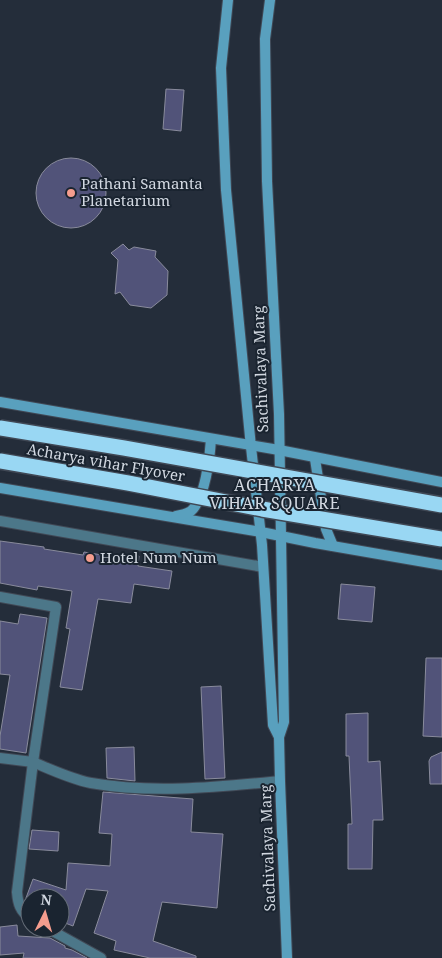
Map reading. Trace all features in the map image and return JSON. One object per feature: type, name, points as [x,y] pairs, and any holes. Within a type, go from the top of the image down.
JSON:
[{"type":"highway","name":"Acharya vihar Flyover","points":[[0,428],[124,448],[442,505]]},
{"type":"highway","name":"Acharya vihar Flyover","points":[[0,461],[262,509],[442,539]]},
{"type":"main road","name":"Sachivalaya Marg","points":[[228,0],[220,68],[226,190],[261,532],[273,725],[279,737]]},
{"type":"main road","name":"Sachivalaya Marg","points":[[270,0],[265,39],[267,181],[279,414],[284,722],[279,737],[287,958]]},
{"type":"main road","points":[[0,402],[279,450],[442,482]]},
{"type":"main road","points":[[172,517],[187,513],[196,505],[210,459],[211,439]]},
{"type":"main road","points":[[315,458],[326,529],[333,546]]},
{"type":"main road","points":[[0,488],[442,565]]},
{"type":"street","points":[[0,521],[263,567]]},
{"type":"street","points":[[0,597],[56,607],[33,762],[17,892],[20,907]]},
{"type":"street","points":[[0,758],[33,762],[89,782],[126,788],[207,788],[280,781]]},
{"type":"street","points":[[65,938],[101,958]]},
{"type":"building","points":[[166,89],[184,90],[181,131],[163,129]]},
{"type":"building","name":"Pathani Samanta Planetarium","points":[[71,158],[84,161],[96,168],[103,180],[106,193],[103,206],[96,218],[84,225],[71,228],[58,225],[46,218],[39,206],[36,193],[39,180],[46,168],[58,161]]},
{"type":"building","points":[[123,244],[129,250],[134,247],[156,251],[155,257],[168,271],[167,295],[151,308],[130,305],[120,292],[115,294],[118,260],[111,253]]},
{"type":"building","points":[[0,541],[83,555],[84,552],[120,558],[121,554],[139,556],[138,566],[172,571],[169,589],[134,584],[131,603],[98,599],[82,690],[60,687],[70,629],[66,628],[72,591],[38,586],[37,590],[0,583]]},
{"type":"building","points":[[341,584],[375,587],[372,622],[338,619]]},
{"type":"building","points":[[20,614],[47,618],[26,753],[0,749],[0,736],[10,675],[0,674],[0,621],[18,624]]},
{"type":"building","points":[[426,658],[442,658],[442,737],[423,736]]},
{"type":"building","points":[[221,686],[225,778],[205,779],[201,687]]},
{"type":"building","points":[[368,713],[368,762],[380,761],[383,820],[373,820],[372,869],[348,869],[348,824],[352,824],[349,756],[346,756],[346,714]]},
{"type":"building","points":[[134,747],[135,781],[107,778],[106,748]]},
{"type":"building","points":[[442,752],[442,784],[430,784],[429,761],[431,757]]},
{"type":"building","points":[[103,792],[193,799],[191,832],[223,834],[217,908],[162,902],[153,941],[196,956],[196,958],[150,958],[114,950],[116,941],[94,933],[108,891],[86,889],[73,926],[70,925],[70,888],[66,888],[68,863],[110,866],[112,834],[99,833]]},
{"type":"building","points":[[32,830],[59,832],[58,851],[29,849]]},
{"type":"building","points":[[33,879],[60,888],[30,888]]},
{"type":"building","points":[[17,925],[20,938],[50,938],[65,946],[65,948],[87,958],[23,958],[24,953],[0,955],[0,927]]},
{"type":"place","name":"Pathani Samanta Planetarium","points":[[71,193]]},
{"type":"place","name":"Hotel Num Num","points":[[90,558]]},
{"type":"district","name":"ACHARYA VIHAR SQUARE","points":[[275,494]]}]
